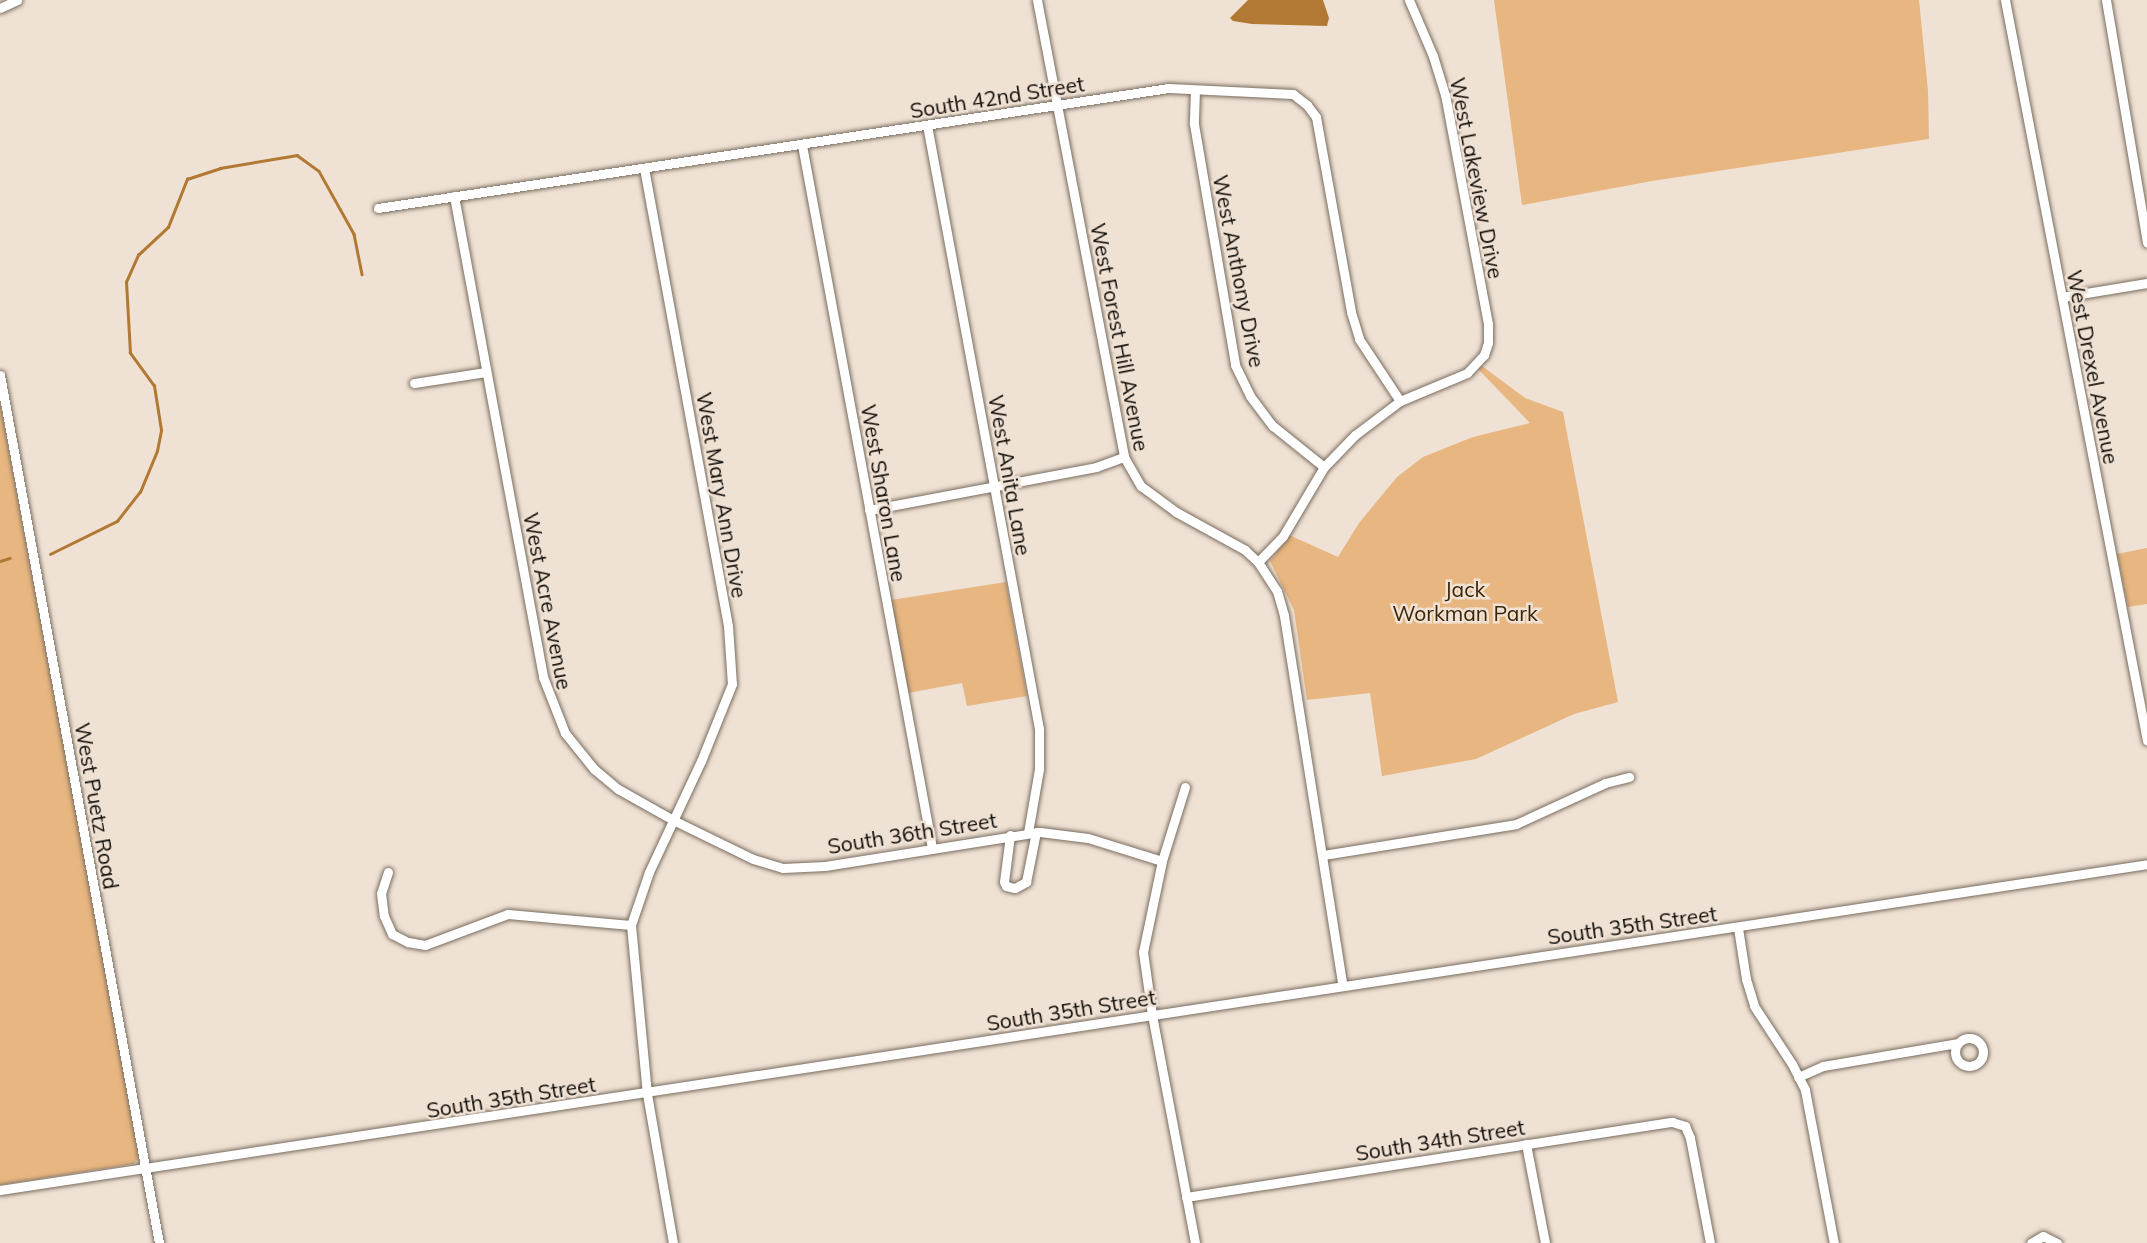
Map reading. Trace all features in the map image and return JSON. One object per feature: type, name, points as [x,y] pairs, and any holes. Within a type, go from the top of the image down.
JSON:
[{"type":"street","points":[[0,8],[18,0]]},
{"type":"street","name":"West Forest Hill Avenue","points":[[1037,0],[1124,457],[1141,486],[1176,512],[1229,539],[1258,562],[1277,591],[1284,616],[1342,984]]},
{"type":"street","name":"West Lakeview Drive","points":[[1400,401],[1468,373],[1485,355],[1488,324],[1445,95],[1433,56],[1409,0]]},
{"type":"street","name":"West Drexel Avenue","points":[[2005,0],[2147,741]]},
{"type":"street","points":[[2106,0],[2147,243]]},
{"type":"street","name":"South 42nd Street","points":[[378,208],[1169,88],[1293,94],[1307,105],[1316,117],[1351,312],[1359,339],[1400,401]]},
{"type":"street","name":"West Anthony Drive","points":[[1195,90],[1194,124],[1235,365],[1250,396],[1273,426],[1324,467]]},
{"type":"street","name":"West Anita Lane","points":[[928,125],[1040,736],[1039,769],[1026,882],[1015,888],[1006,887],[1003,882],[1010,835]]},
{"type":"street","name":"West Sharon Lane","points":[[802,145],[932,848]]},
{"type":"street","name":"West Mary Ann Drive","points":[[644,168],[728,626],[732,684],[673,820]]},
{"type":"street","name":"West Acre Avenue","points":[[454,196],[543,677],[555,713],[579,753],[606,781],[673,820]]},
{"type":"street","points":[[2062,297],[2147,283]]},
{"type":"street","points":[[414,383],[486,372]]},
{"type":"street","name":"West Puetz Road","points":[[0,375],[159,1243]]},
{"type":"street","points":[[1258,562],[1283,536],[1324,467],[1355,435],[1400,401]]},
{"type":"street","points":[[869,510],[1096,467],[1124,457]]},
{"type":"street","points":[[1323,855],[1516,824],[1605,783],[1629,777]]},
{"type":"street","points":[[1185,786],[1162,861],[1143,952],[1152,1015],[1195,1243]]},
{"type":"street","points":[[673,820],[639,895],[632,925],[646,1094],[673,1243]]},
{"type":"street","name":"South 36th Street","points":[[673,820],[753,859],[783,868],[825,866],[1032,833],[1088,838],[1162,861]]},
{"type":"street","name":"South 35th Street","points":[[0,1190],[646,1094],[1342,984],[1738,928],[2147,864]]},
{"type":"street","points":[[388,872],[381,893],[384,916],[392,934],[408,943],[425,944],[508,914],[632,925]]},
{"type":"street","points":[[1738,928],[1746,979],[1754,1006],[1805,1090],[1834,1243]]},
{"type":"street","points":[[1798,1077],[1823,1066],[1957,1043]]},
{"type":"street","name":"South 34th Street","points":[[1186,1196],[1672,1122],[1685,1126],[1690,1138],[1710,1243]]},
{"type":"street","points":[[1526,1144],[1545,1243]]},
{"type":"street","points":[[2031,1243],[2043,1236],[2057,1243]]},
{"type":"green space","points":[[1494,0],[1919,0],[1928,91],[1929,139],[1652,181],[1522,205]]},
{"type":"green space","name":"Jack Workman Park","points":[[1482,366],[1525,398],[1563,412],[1618,702],[1574,714],[1476,759],[1382,776],[1370,693],[1307,700],[1294,610],[1270,561],[1289,535],[1338,557],[1359,523],[1397,477],[1423,457],[1473,437],[1530,423],[1478,369]]},
{"type":"green space","points":[[0,402],[140,1156],[134,1164],[0,1185]]},
{"type":"green space","points":[[2147,548],[2147,604],[2128,607],[2117,554]]},
{"type":"green space","points":[[1006,582],[1027,696],[967,706],[962,683],[908,693],[891,600]]},
{"type":"shaded area","points":[[1248,0],[1323,0],[1329,18],[1327,26],[1233,21],[1230,18]]},
{"type":"waterway","points":[[50,554],[117,521],[140,492],[157,451],[161,430],[154,386],[130,353],[126,282],[138,255],[168,227],[187,179],[220,168],[297,155],[319,171],[354,234],[362,274]]},
{"type":"waterway","points":[[0,561],[10,558]]}]
